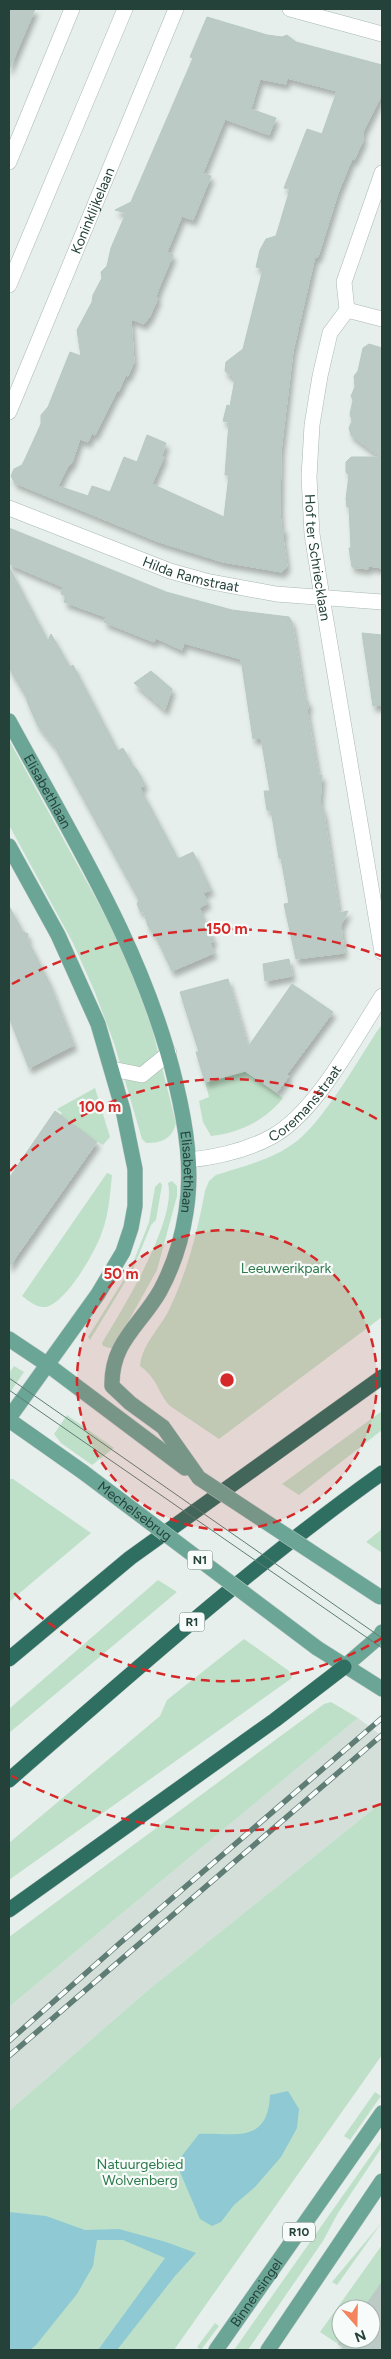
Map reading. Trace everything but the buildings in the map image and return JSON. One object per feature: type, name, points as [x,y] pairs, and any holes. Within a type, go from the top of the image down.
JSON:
[{"type":"highway","points":[[9,1659],[130,1558],[382,1377]]},
{"type":"highway","name":"R1","points":[[9,1780],[159,1649],[338,1504],[382,1473]]},
{"type":"highway","points":[[9,1910],[275,1720],[344,1666]]},
{"type":"main road","name":"Elisabethlaan","points":[[9,721],[117,918],[143,976],[169,1053],[185,1125],[189,1160],[186,1212],[172,1264],[161,1290],[115,1356],[112,1370],[112,1386],[130,1403],[163,1427],[199,1478]]},
{"type":"main road","points":[[9,846],[58,935],[98,1024],[112,1068],[135,1168],[134,1206],[131,1228],[123,1252],[112,1272],[9,1419]]},
{"type":"main road","points":[[9,1339],[48,1365],[199,1478],[381,1598]]},
{"type":"main road","name":"Mechelsebrug","points":[[9,1419],[83,1472],[317,1648],[382,1689]]},
{"type":"main road","points":[[344,1666],[380,1636],[382,1632]]},
{"type":"main road","name":"Binnensingel","points":[[216,2350],[382,2113]]},
{"type":"main road","points":[[268,2350],[382,2182]]},
{"type":"street","points":[[9,162],[72,9]]},
{"type":"street","points":[[9,285],[125,9]]},
{"type":"street","name":"Koninklijkelaan","points":[[9,412],[176,9]]},
{"type":"street","points":[[290,9],[382,34]]},
{"type":"street","points":[[382,173],[344,282],[348,310],[382,319]]},
{"type":"street","name":"Hof ter Schriecklaan","points":[[348,310],[330,333],[320,376],[312,425],[308,477],[312,534],[382,952]]},
{"type":"street","name":"Hilda Ramstraat","points":[[9,508],[170,571],[206,581],[241,589],[382,602]]},
{"type":"street","name":"Coremansstraat","points":[[189,1160],[229,1154],[250,1147],[274,1135],[296,1118],[332,1073],[382,996]]},
{"type":"street","points":[[112,1068],[142,1075],[169,1053]]},
{"type":"shaded area","points":[[358,1718],[382,1736],[382,1802],[147,1991],[9,2111],[9,2007]]},
{"type":"green space","points":[[9,740],[110,924],[131,971],[152,1028],[176,1123],[172,1133],[161,1141],[146,1143],[142,1139],[114,1043],[94,990],[73,943],[9,825]]},
{"type":"green space","name":"Leeuwerikpark","points":[[382,1024],[382,1317],[219,1439],[170,1406],[151,1376],[140,1366],[147,1344],[168,1312],[181,1283],[195,1237],[205,1191],[209,1181],[216,1175],[279,1153],[308,1131],[331,1102]]},
{"type":"green space","points":[[245,1071],[283,1098],[268,1113],[251,1124],[221,1135],[211,1136],[203,1122],[199,1101],[209,1097],[205,1082]]},
{"type":"green space","points":[[95,1088],[110,1137],[103,1145],[73,1126],[74,1124],[61,1115],[62,1113],[57,1109]]},
{"type":"green space","points":[[107,1173],[112,1175],[106,1218],[99,1241],[87,1263],[71,1287],[54,1303],[46,1307],[33,1304],[22,1296]]},
{"type":"green space","points":[[172,1181],[177,1186],[177,1196],[157,1270],[113,1349],[103,1346],[102,1343],[134,1288],[156,1242],[169,1199],[168,1183]]},
{"type":"green space","points":[[160,1182],[162,1185],[156,1220],[151,1225],[133,1269],[90,1340],[88,1337],[131,1268],[149,1222],[155,1187]]},
{"type":"green space","points":[[14,1366],[24,1372],[9,1394],[9,1373]]},
{"type":"green space","points":[[382,1411],[382,1430],[299,1495],[282,1484]]},
{"type":"green space","points":[[67,1415],[114,1448],[92,1465],[61,1443],[54,1434]]},
{"type":"green space","points":[[9,1479],[13,1479],[91,1533],[9,1602]]},
{"type":"green space","points":[[382,1529],[382,1553],[366,1542]]},
{"type":"green space","points":[[158,1580],[177,1592],[9,1733],[9,1709]]},
{"type":"green space","points":[[244,1639],[289,1671],[292,1678],[9,1880],[9,1843],[160,1716],[167,1700]]},
{"type":"green space","points":[[331,1702],[358,1718],[9,2007],[9,1937],[324,1704]]},
{"type":"green space","name":"Natuurgebied Wolvenberg","points":[[382,1802],[382,2055],[174,2350],[9,2350],[9,2111],[147,1991]]},
{"type":"green space","points":[[375,2092],[381,2096],[350,2140],[344,2136]]},
{"type":"green space","points":[[382,2140],[382,2147],[338,2213],[323,2241],[248,2350],[234,2350]]},
{"type":"green space","points":[[382,2222],[337,2285],[332,2282]]},
{"type":"green space","points":[[382,2245],[382,2282],[370,2299],[344,2299]]},
{"type":"green space","points":[[331,2317],[331,2339],[320,2332]]},
{"type":"green space","points":[[215,2323],[219,2326],[201,2350],[197,2347]]},
{"type":"water","points":[[288,2091],[299,2109],[297,2128],[281,2157],[255,2187],[234,2205],[221,2222],[212,2226],[200,2219],[180,2172],[181,2157],[199,2134],[235,2134],[246,2133],[255,2129],[263,2122],[268,2111],[270,2095]]},
{"type":"water","points":[[9,2212],[46,2216],[85,2230],[119,2229],[166,2242],[196,2253],[175,2276],[117,2350],[98,2350],[165,2258],[123,2240],[97,2240],[93,2266],[77,2294],[30,2350],[9,2350]]},
{"type":"tram line","points":[[9,1378],[382,1638]]},
{"type":"tram line","points":[[9,1390],[382,1648]]},
{"type":"railway","points":[[9,2041],[382,1718]]},
{"type":"railway","points":[[9,2056],[382,1735]]}]
